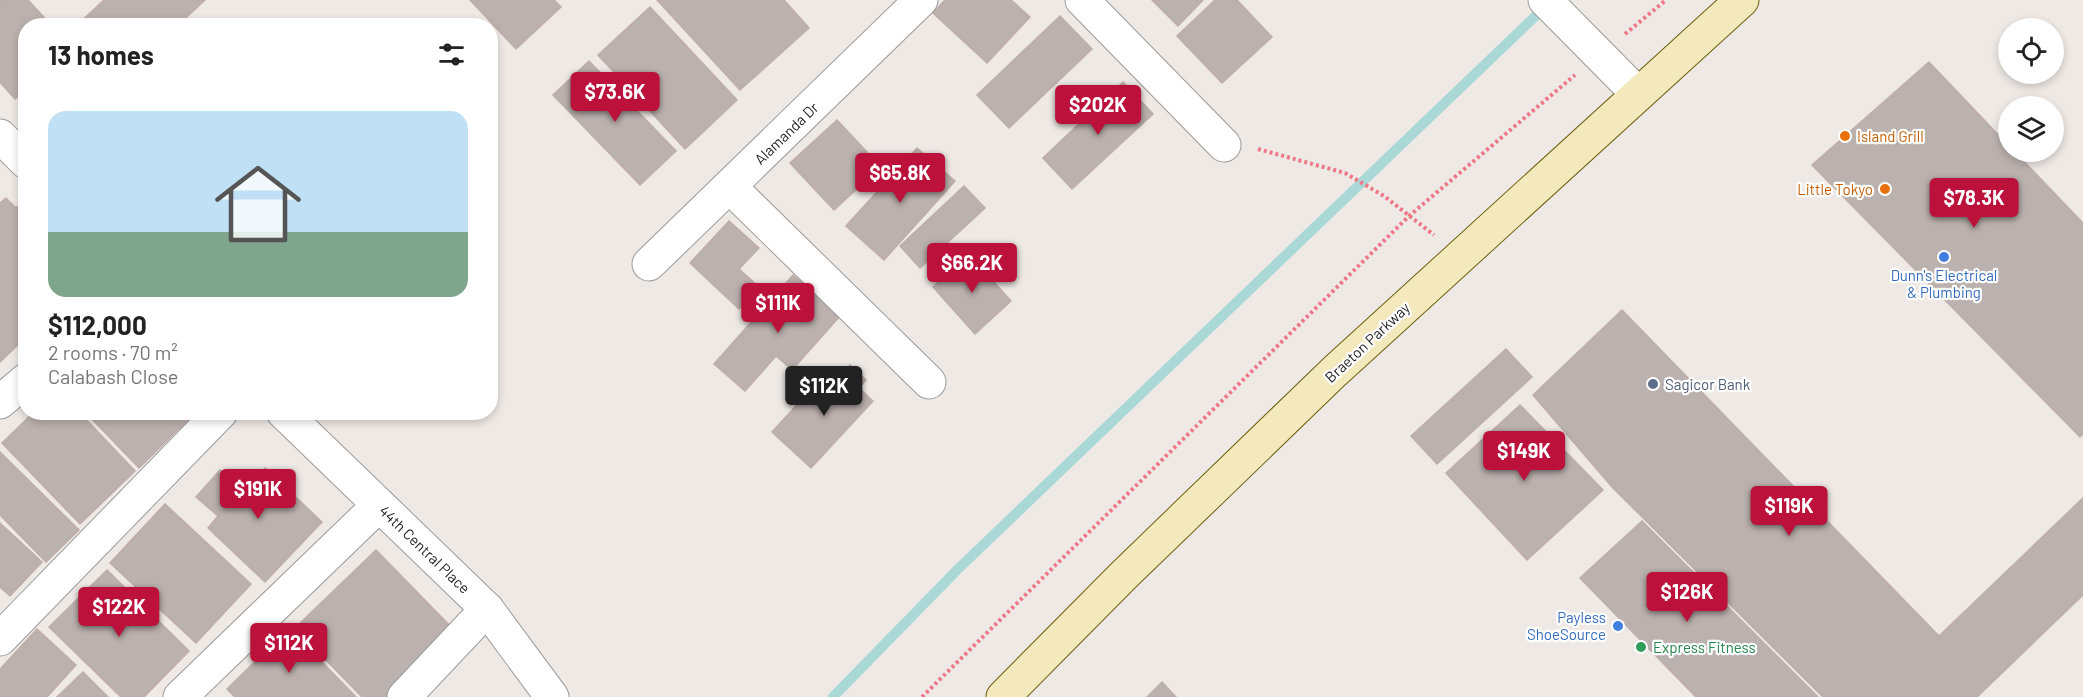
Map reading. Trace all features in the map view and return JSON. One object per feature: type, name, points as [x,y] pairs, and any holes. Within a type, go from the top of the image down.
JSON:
[{"type":"main road","name":"Braeton Parkway","points":[[1003,697],[1124,575],[1318,388],[1742,0]]},
{"type":"street","name":"Alamanda Dr","points":[[650,264],[921,0]]},
{"type":"street","points":[[1082,0],[1224,145]]},
{"type":"street","points":[[1555,11],[1638,94]]},
{"type":"street","points":[[0,136],[18,154]]},
{"type":"street","points":[[730,187],[929,382]]},
{"type":"street","points":[[0,402],[18,387]]},
{"type":"street","points":[[0,639],[213,420]]},
{"type":"street","name":"44th Central Place","points":[[291,420],[487,609],[552,697]]},
{"type":"street","points":[[180,697],[379,504]]},
{"type":"street","points":[[404,697],[487,609]]},
{"type":"path","points":[[922,697],[1409,216],[1666,0]]},
{"type":"path","points":[[1224,145],[1281,154],[1345,173],[1384,196],[1461,256]]},
{"type":"building","points":[[0,0],[28,0],[45,18],[18,18],[18,97],[15,99],[0,82]]},
{"type":"building","points":[[104,0],[205,0],[186,18],[85,18]]},
{"type":"building","points":[[470,0],[554,0],[561,7],[516,49],[498,30],[498,18],[487,18]]},
{"type":"building","points":[[657,0],[784,0],[809,28],[740,90]]},
{"type":"building","points":[[945,0],[1011,0],[1030,17],[987,63],[933,13]]},
{"type":"building","points":[[1152,0],[1203,0],[1178,26]]},
{"type":"building","points":[[1215,0],[1237,0],[1272,37],[1222,83],[1177,36]]},
{"type":"building","points":[[650,7],[737,100],[685,149],[598,55]]},
{"type":"building","points":[[1060,16],[1092,49],[1009,128],[977,95]]},
{"type":"building","points":[[589,61],[676,151],[640,185],[553,95]]},
{"type":"building","points":[[1929,62],[1998,134],[1998,162],[2025,162],[2083,223],[2083,434],[2080,437],[1812,165]]},
{"type":"building","points":[[1123,82],[1153,114],[1072,189],[1043,158]]},
{"type":"building","points":[[837,120],[881,167],[834,210],[790,163]]},
{"type":"building","points":[[917,148],[955,181],[884,260],[846,226]]},
{"type":"building","points":[[964,186],[985,208],[920,268],[900,246]]},
{"type":"building","points":[[6,198],[16,208],[18,206],[18,345],[0,362],[0,203]]},
{"type":"building","points":[[729,221],[759,248],[739,269],[759,287],[739,309],[690,263]]},
{"type":"building","points":[[969,254],[1011,301],[975,334],[933,287]]},
{"type":"building","points":[[793,275],[840,316],[792,370],[776,356],[745,391],[714,364]]},
{"type":"building","points":[[1622,310],[1939,636],[2083,498],[2083,595],[1977,697],[1823,697],[1612,487],[1533,395]]},
{"type":"building","points":[[1506,349],[1532,377],[1437,464],[1411,436]]},
{"type":"building","points":[[850,365],[866,380],[859,388],[873,401],[811,468],[772,432],[816,384],[825,392]]},
{"type":"building","points":[[1520,405],[1603,490],[1527,560],[1446,473]]},
{"type":"building","points":[[26,420],[87,420],[135,471],[80,524],[2,443]]},
{"type":"building","points":[[93,420],[188,420],[139,468]]},
{"type":"building","points":[[0,452],[79,530],[46,562],[0,515]]},
{"type":"building","points":[[265,468],[322,522],[265,582],[208,528],[218,516],[196,497],[220,470],[243,491]]},
{"type":"building","points":[[165,504],[251,584],[196,643],[110,563]]},
{"type":"building","points":[[1642,521],[1818,697],[1696,697],[1580,578]]},
{"type":"building","points":[[0,523],[42,562],[10,596],[0,587]]},
{"type":"building","points":[[376,550],[457,633],[390,697],[362,697],[295,628]]},
{"type":"building","points":[[107,570],[189,651],[144,697],[121,697],[49,627]]},
{"type":"building","points":[[289,628],[356,697],[235,697],[227,689]]},
{"type":"building","points":[[37,629],[76,665],[47,697],[0,697],[0,669]]},
{"type":"building","points":[[83,672],[108,697],[57,697]]},
{"type":"building","points":[[1162,682],[1176,697],[1147,697]]},
{"type":"waterway","points":[[833,697],[958,569],[1546,6]]},
{"type":"place","name":"Island Grill","points":[[1845,136]]},
{"type":"place","name":"Little Tokyo","points":[[1885,189]]},
{"type":"place","name":"Dunn's Electrical & Plumbing","points":[[1944,257]]},
{"type":"place","name":"Sagicor Bank","points":[[1653,384]]},
{"type":"place","name":"Payless ShoeSource","points":[[1618,626]]},
{"type":"place","name":"Express Fitness","points":[[1641,647]]}]
